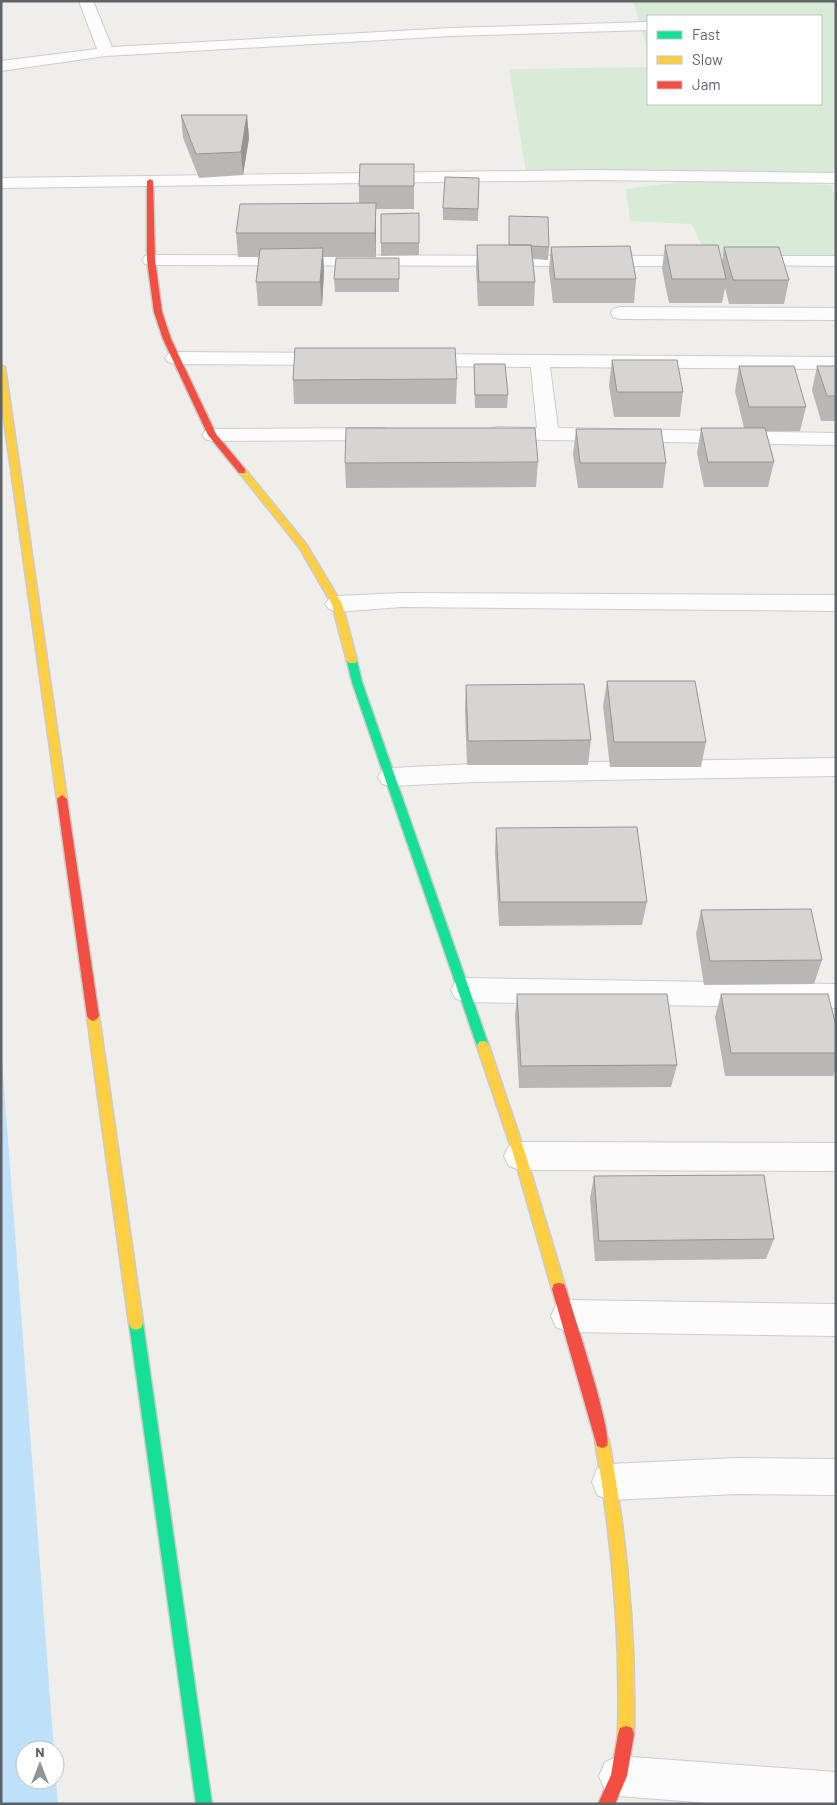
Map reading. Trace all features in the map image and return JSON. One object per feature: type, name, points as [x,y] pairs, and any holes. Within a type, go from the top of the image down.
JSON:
[{"type":"street","points":[[86,1],[106,52]]},
{"type":"street","points":[[1,66],[106,52],[451,32],[647,26]]},
{"type":"street","points":[[1,183],[582,175],[835,180]]},
{"type":"street","points":[[150,181],[151,260],[158,312],[175,358],[212,435],[303,546],[337,604],[358,682],[520,1156],[568,1316],[597,1418],[610,1482],[621,1562],[628,1692],[626,1743],[612,1790],[836,1792]]},
{"type":"street","points":[[151,260],[836,261]]},
{"type":"street","points":[[620,313],[836,314]]},
{"type":"street","points":[[175,358],[353,359]]},
{"type":"street","points":[[402,360],[836,363]]},
{"type":"street","points":[[540,361],[548,432]]},
{"type":"street","points":[[1,367],[204,1804]]},
{"type":"street","points":[[479,433],[548,432],[836,439]]},
{"type":"street","points":[[212,435],[400,434]]},
{"type":"street","points":[[337,604],[401,600],[836,603]]},
{"type":"street","points":[[391,777],[474,773],[836,767]]},
{"type":"street","points":[[464,990],[836,996]]},
{"type":"street","points":[[520,1156],[836,1157]]},
{"type":"street","points":[[568,1316],[836,1320]]},
{"type":"street","points":[[610,1482],[737,1476],[836,1477]]},
{"type":"green space","points":[[633,1],[836,1],[836,173],[526,171],[509,69],[647,67],[647,105],[822,105],[822,15],[647,15],[647,49]]},
{"type":"green space","points":[[702,179],[831,185],[836,198],[836,261],[707,255],[691,224],[630,221],[626,189]]},
{"type":"water","points":[[1,1048],[53,1740],[15,1740],[15,1790],[57,1790],[58,1804],[1,1804]]},
{"type":"building","points":[[181,115],[247,115],[241,152],[196,154]]},
{"type":"building","points":[[360,164],[414,164],[414,186],[359,186]]},
{"type":"building","points":[[445,177],[479,178],[478,209],[443,208]]},
{"type":"building","points":[[376,203],[375,233],[236,233],[240,204]]},
{"type":"building","points":[[419,213],[419,243],[381,243],[381,214]]},
{"type":"building","points":[[509,216],[548,217],[549,247],[509,245]]},
{"type":"building","points":[[477,245],[531,245],[535,282],[479,282]]},
{"type":"building","points":[[665,245],[718,245],[726,279],[672,279]]},
{"type":"building","points":[[630,246],[636,279],[555,279],[551,247]]},
{"type":"building","points":[[724,247],[779,247],[789,280],[733,280]]},
{"type":"building","points":[[323,248],[320,282],[256,282],[260,249]]},
{"type":"building","points":[[336,258],[399,258],[399,279],[334,279]]},
{"type":"building","points":[[295,348],[455,348],[457,379],[293,380]]},
{"type":"building","points":[[612,360],[677,360],[683,392],[617,392]]},
{"type":"building","points":[[474,364],[505,364],[508,395],[475,395]]},
{"type":"building","points":[[739,366],[794,366],[806,407],[749,407]]},
{"type":"building","points":[[817,366],[836,366],[836,396],[827,396]]},
{"type":"building","points":[[346,428],[535,428],[538,462],[345,463]]},
{"type":"building","points":[[701,428],[765,428],[774,462],[708,462]]},
{"type":"building","points":[[576,429],[661,429],[666,463],[580,463]]},
{"type":"building","points":[[607,681],[695,681],[706,742],[614,742]]},
{"type":"building","points":[[584,684],[591,740],[468,741],[466,685]]},
{"type":"building","points":[[637,827],[647,902],[500,902],[496,828]]},
{"type":"building","points":[[811,909],[822,960],[710,961],[701,910]]},
{"type":"building","points":[[517,994],[667,994],[677,1065],[521,1066]]},
{"type":"building","points":[[721,994],[828,994],[836,1026],[836,1053],[731,1053]]},
{"type":"building","points":[[764,1175],[774,1239],[599,1241],[594,1176]]},
{"type":"traffic: fast","points":[[352,661],[357,682],[483,1046]]},
{"type":"traffic: fast","points":[[136,1323],[204,1804]]},
{"type":"traffic: slow","points":[[1,367],[62,799]]},
{"type":"traffic: slow","points":[[242,471],[303,546],[337,604],[352,661]]},
{"type":"traffic: slow","points":[[93,1016],[136,1323]]},
{"type":"traffic: slow","points":[[483,1046],[520,1156],[559,1289]]},
{"type":"traffic: slow","points":[[602,1441],[609,1477],[623,1587],[627,1660],[626,1734]]},
{"type":"traffic: jam","points":[[150,181],[151,260],[158,312],[167,339],[212,435],[242,471]]},
{"type":"traffic: jam","points":[[62,799],[93,1016]]},
{"type":"traffic: jam","points":[[559,1289],[602,1441]]},
{"type":"traffic: jam","points":[[606,1804],[619,1776],[626,1734]]}]
